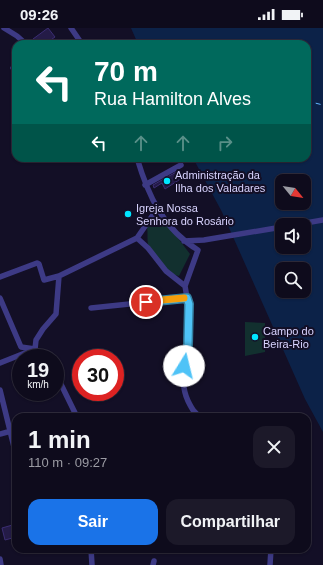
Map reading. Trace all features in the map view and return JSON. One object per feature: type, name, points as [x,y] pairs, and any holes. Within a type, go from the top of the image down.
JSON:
[{"type":"street","points":[[4,28],[20,40]]},
{"type":"street","points":[[71,28],[79,40]]},
{"type":"street","points":[[138,162],[145,185],[157,209],[184,242],[198,250],[185,286],[189,304],[188,345],[182,377],[184,392],[191,413]]},
{"type":"street","points":[[145,185],[181,165]]},
{"type":"street","points":[[0,277],[36,263],[39,264],[44,280],[59,276],[137,238],[157,209]]},
{"type":"street","points":[[311,222],[323,220]]},
{"type":"street","points":[[184,242],[275,228]]},
{"type":"street","points":[[137,238],[148,248],[166,271],[185,286]]},
{"type":"street","points":[[0,298],[21,347],[35,349],[36,340],[56,314],[59,276]]},
{"type":"street","points":[[91,308],[187,298]]},
{"type":"street","points":[[0,363],[12,358]]},
{"type":"street","points":[[0,390],[12,436]]},
{"type":"street","points":[[64,390],[75,413]]},
{"type":"street","points":[[0,434],[11,431]]},
{"type":"street","points":[[91,553],[92,565]]},
{"type":"street","points":[[270,565],[271,553]]},
{"type":"street","points":[[0,559],[1,565]]},
{"type":"green space","points":[[158,217],[168,225],[190,254],[179,276],[169,272],[160,264],[148,244],[147,227]]},
{"type":"green space","name":"Campo do Beira-Rio","points":[[245,322],[265,323],[265,352],[245,356]]},
{"type":"water","points":[[131,28],[323,28],[323,432],[305,399],[222,212],[195,162],[311,162],[311,40],[136,40]]},
{"type":"building","points":[[48,28],[55,37],[51,40],[33,39]]},
{"type":"building","name":"Administração da Ilha dos Valadares","points":[[178,171],[182,178],[165,189],[162,183],[154,188],[153,185]]},
{"type":"building","points":[[12,525],[12,538],[5,540],[2,528]]},
{"type":"ferry route","points":[[311,102],[323,105]]},
{"type":"slow traffic","points":[[162,300],[184,298]]},
{"type":"place","name":"Administração da Ilha dos Valadares","points":[[167,181]]},
{"type":"place","name":"Igreja Nossa Senhora do Rosário","points":[[128,214]]},
{"type":"place","name":"Campo do Beira-Rio","points":[[255,337]]},
{"type":"route","points":[[146,302],[187,298],[189,304],[188,345],[184,366]]}]
